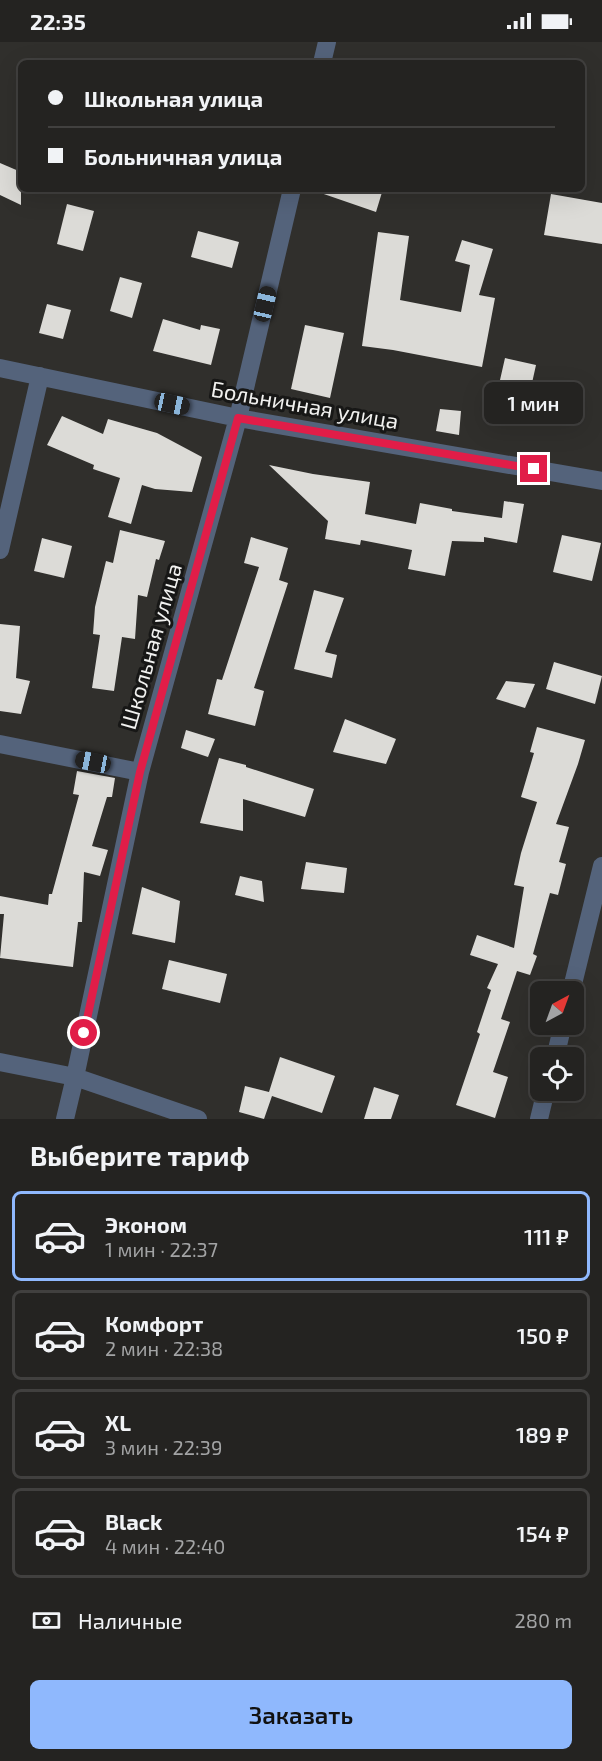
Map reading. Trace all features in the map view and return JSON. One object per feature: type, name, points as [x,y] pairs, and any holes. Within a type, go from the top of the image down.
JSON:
[{"type":"street","points":[[323,60],[327,42]]},
{"type":"street","name":"Школьная улица","points":[[65,1119],[140,772],[238,418],[291,192]]},
{"type":"street","name":"Больничная улица","points":[[0,368],[238,418],[602,481]]},
{"type":"street","points":[[0,550],[40,376]]},
{"type":"street","points":[[0,744],[140,772]]},
{"type":"street","points":[[574,981],[602,866]]},
{"type":"street","points":[[0,1062],[75,1077],[198,1119]]},
{"type":"street","points":[[539,1119],[543,1101]]},
{"type":"building","points":[[0,163],[18,171],[18,192],[21,192],[21,205],[0,195]]},
{"type":"building","points":[[318,192],[382,192],[376,212]]},
{"type":"building","points":[[551,194],[602,203],[602,244],[544,235]]},
{"type":"building","points":[[67,204],[94,211],[83,251],[57,244]]},
{"type":"building","points":[[198,231],[239,242],[232,268],[191,257]]},
{"type":"building","points":[[378,232],[409,236],[400,300],[461,312],[470,265],[455,261],[462,240],[493,249],[479,295],[495,298],[482,367],[362,346]]},
{"type":"building","points":[[120,277],[142,283],[132,318],[110,311]]},
{"type":"building","points":[[47,304],[71,310],[63,339],[39,333]]},
{"type":"building","points":[[163,319],[200,330],[201,325],[220,329],[211,365],[153,351]]},
{"type":"building","points":[[305,325],[344,333],[330,398],[291,389]]},
{"type":"building","points":[[505,358],[536,365],[526,410],[495,402]]},
{"type":"building","points":[[440,409],[461,411],[459,435],[436,431]]},
{"type":"building","points":[[62,416],[103,434],[108,419],[157,433],[202,457],[192,492],[155,489],[142,485],[131,524],[108,517],[120,478],[93,469],[94,465],[47,445]]},
{"type":"building","points":[[269,465],[370,482],[365,514],[416,524],[420,503],[452,509],[452,511],[502,518],[504,501],[524,504],[517,543],[484,537],[484,542],[452,541],[445,576],[408,569],[412,550],[361,540],[360,545],[325,539],[328,521]]},
{"type":"building","points":[[120,530],[165,541],[159,560],[156,559],[147,597],[138,595],[135,639],[122,637],[114,691],[92,688],[100,635],[93,634],[95,607],[106,561],[113,563]]},
{"type":"building","points":[[562,535],[601,543],[592,581],[553,572]]},
{"type":"building","points":[[251,537],[288,548],[279,580],[288,583],[254,688],[264,691],[255,726],[208,714],[217,679],[222,680],[259,567],[244,563]]},
{"type":"building","points":[[42,538],[72,546],[64,578],[34,571]]},
{"type":"building","points":[[314,590],[344,598],[325,652],[337,655],[332,678],[294,669]]},
{"type":"building","points":[[0,624],[20,626],[16,678],[30,681],[21,714],[0,711]]},
{"type":"building","points":[[554,662],[602,676],[595,704],[546,689]]},
{"type":"building","points":[[506,681],[535,684],[525,708],[496,699]]},
{"type":"building","points":[[345,719],[396,739],[386,764],[333,752]]},
{"type":"building","points":[[537,727],[585,740],[556,824],[569,827],[559,862],[566,864],[558,895],[550,893],[533,954],[537,956],[530,975],[517,971],[501,1019],[510,1022],[493,1072],[508,1077],[495,1118],[456,1105],[480,1034],[477,1032],[491,990],[487,988],[498,964],[470,955],[477,935],[514,948],[524,887],[514,885],[537,802],[521,797],[534,753],[530,752]]},
{"type":"building","points":[[186,730],[215,739],[208,757],[181,748]]},
{"type":"building","points":[[219,758],[314,789],[305,817],[243,799],[243,831],[200,823]]},
{"type":"building","points":[[77,771],[115,778],[112,797],[107,797],[92,846],[108,850],[100,876],[84,872],[82,922],[78,922],[73,967],[0,958],[4,914],[0,914],[0,896],[48,905],[49,894],[52,894],[79,795],[73,794]]},
{"type":"building","points":[[306,862],[347,868],[344,893],[301,889]]},
{"type":"building","points":[[240,876],[262,881],[264,902],[235,895]]},
{"type":"building","points":[[142,887],[180,901],[175,943],[132,934]]},
{"type":"building","points":[[169,960],[227,974],[220,1003],[162,989]]},
{"type":"building","points":[[280,1057],[335,1076],[322,1113],[272,1096],[264,1119],[239,1112],[245,1086],[269,1092]]},
{"type":"building","points":[[374,1087],[399,1095],[391,1119],[364,1119]]},
{"type":"route","points":[[84,1033],[140,772],[238,418],[534,469]]}]
